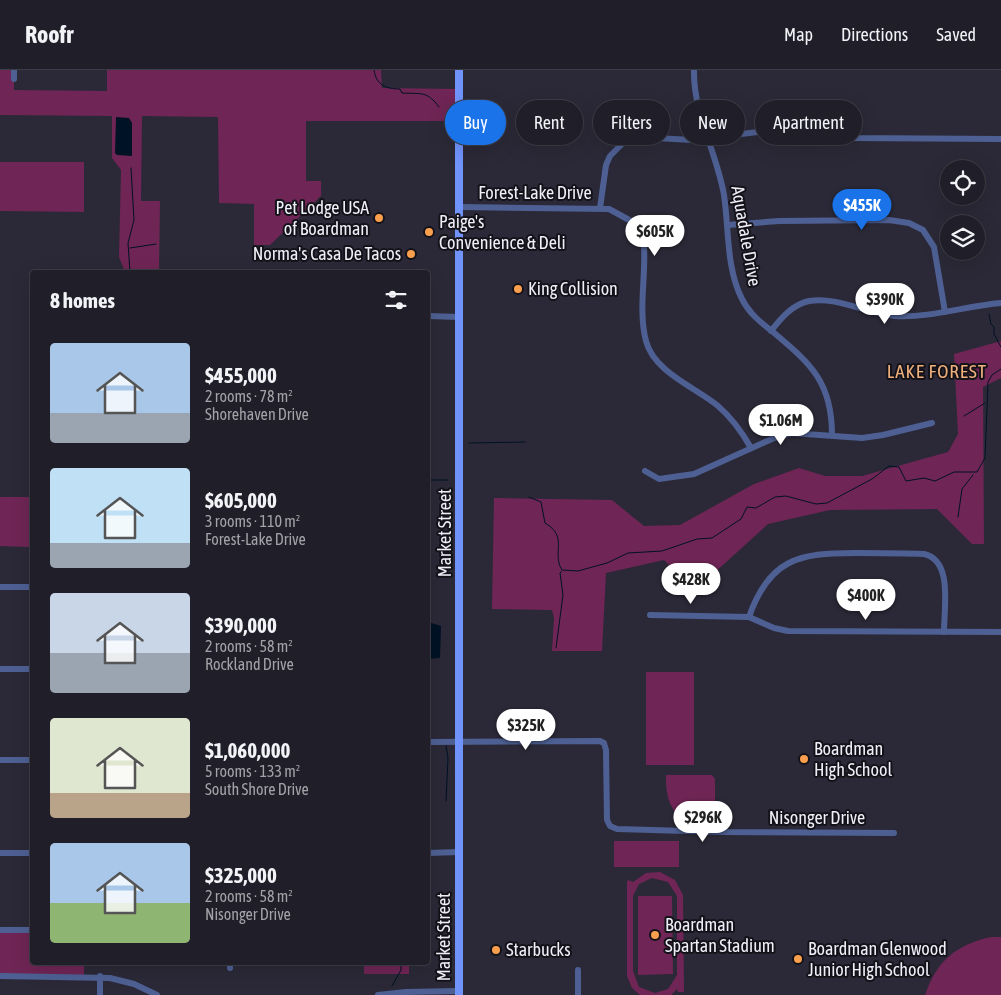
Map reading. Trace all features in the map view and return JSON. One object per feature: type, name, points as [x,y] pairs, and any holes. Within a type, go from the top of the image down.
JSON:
[{"type":"main road","name":"Market Street","points":[[459,70],[459,993]]},
{"type":"street","points":[[14,70],[14,79]]},
{"type":"street","name":"Aquadale Drive","points":[[694,70],[698,100]]},
{"type":"street","points":[[745,134],[766,131],[850,138],[1001,139]]},
{"type":"street","points":[[600,208],[608,161],[614,151],[624,142],[642,136],[680,141]]},
{"type":"street","name":"Aquadale Drive","points":[[710,145],[721,180],[733,274],[739,294],[752,314],[806,360],[819,377],[829,402],[832,435]]},
{"type":"street","name":"Forest-Lake Drive","points":[[460,207],[600,208],[622,214],[636,227],[642,239],[644,252],[644,328],[652,355],[660,364],[726,414],[740,431],[750,448]]},
{"type":"street","points":[[728,225],[779,221],[888,220],[908,222],[923,230],[934,247],[945,312]]},
{"type":"street","points":[[771,331],[791,309],[814,301],[829,301],[891,316],[924,315],[1001,303]]},
{"type":"street","points":[[430,316],[460,317]]},
{"type":"street","points":[[645,471],[659,479],[683,477],[706,469],[774,438],[791,433],[873,437],[932,423]]},
{"type":"street","points":[[749,617],[759,592],[769,578],[784,565],[801,557],[826,553],[924,554],[935,558],[943,568],[944,632]]},
{"type":"street","points":[[0,588],[28,587]]},
{"type":"street","points":[[650,616],[749,617],[774,628],[788,631],[1001,632]]},
{"type":"street","points":[[0,670],[30,670]]},
{"type":"street","name":"Nisonger Drive","points":[[459,741],[592,740],[604,743],[606,750],[607,820],[610,826],[617,829],[894,833]]},
{"type":"street","points":[[430,742],[459,741]]},
{"type":"street","points":[[0,760],[30,760]]},
{"type":"street","points":[[430,853],[459,852]]},
{"type":"street","points":[[0,853],[30,853]]},
{"type":"street","points":[[0,930],[30,930]]},
{"type":"street","points":[[578,970],[578,995]]},
{"type":"street","points":[[0,976],[100,976],[134,984],[157,995]]},
{"type":"street","points":[[100,976],[100,995]]},
{"type":"street","points":[[378,995],[406,992],[459,993]]},
{"type":"shaded area","points":[[0,70],[14,70],[14,90],[107,91],[107,70],[381,70],[382,88],[459,89],[459,100],[445,100],[445,121],[306,121],[306,181],[321,181],[321,196],[270,245],[254,245],[254,204],[219,203],[218,117],[142,116],[141,201],[160,201],[159,270],[124,270],[119,257],[121,170],[112,158],[112,116],[0,115]]},
{"type":"shaded area","points":[[0,162],[84,162],[84,212],[0,211]]},
{"type":"shaded area","points":[[1001,341],[1001,378],[983,387],[984,544],[972,544],[937,509],[830,510],[768,524],[713,574],[678,574],[664,560],[606,573],[602,651],[552,651],[554,618],[552,610],[492,609],[494,498],[612,500],[644,526],[680,525],[754,484],[799,468],[825,476],[862,476],[948,452],[958,434],[954,354]]},
{"type":"shaded area","points":[[0,497],[30,497],[30,669],[29,547],[0,546]]},
{"type":"shaded area","points":[[646,672],[694,672],[694,765],[646,765]]},
{"type":"shaded area","points":[[666,775],[712,775],[715,779],[715,825],[692,822],[677,814],[668,798]]},
{"type":"shaded area","points":[[614,841],[679,841],[679,867],[614,867]]},
{"type":"shaded area","points":[[660,872],[675,880],[683,895],[684,992],[678,992],[677,989],[671,995],[640,995],[632,988],[627,976],[627,882],[628,880],[633,882],[646,873]],"holes":[[[652,878],[668,882],[677,896],[677,975],[668,989],[655,993],[639,987],[633,971],[633,896],[639,884]]]},
{"type":"shaded area","points":[[638,896],[672,896],[673,974],[638,975]]},
{"type":"shaded area","points":[[0,930],[30,930],[30,965],[84,965],[84,976],[0,976]]},
{"type":"shaded area","points":[[1001,937],[1001,995],[925,995],[935,972],[949,956],[979,940]]},
{"type":"shaded area","points":[[364,965],[409,965],[409,974],[364,974]]},
{"type":"water","points":[[116,117],[129,118],[132,123],[132,156],[117,155],[115,153]]},
{"type":"water","points":[[430,623],[441,626],[440,658],[430,659]]},
{"type":"waterway","points":[[374,70],[379,83],[382,85],[400,89],[402,93],[424,94],[431,98],[439,107]]},
{"type":"waterway","points":[[130,270],[128,243],[134,220],[131,168]]},
{"type":"waterway","points":[[130,248],[156,244]]},
{"type":"waterway","points":[[989,314],[991,324],[994,327],[994,334],[1001,347]]},
{"type":"waterway","points":[[563,570],[578,571],[607,563],[628,553],[662,551],[697,539],[712,538],[741,519],[747,507],[756,508],[775,497],[786,496],[816,504],[827,503],[872,479],[889,466],[899,467],[906,481],[924,478],[935,481],[954,472],[977,472],[985,458],[988,382],[992,375],[1001,369]]},
{"type":"waterway","points":[[964,416],[985,403]]},
{"type":"waterway","points":[[469,443],[525,442]]},
{"type":"waterway","points":[[958,517],[962,489],[973,475]]},
{"type":"waterway","points":[[430,480],[448,480]]},
{"type":"waterway","points":[[529,497],[541,502],[545,523],[556,534],[559,564],[562,570]]},
{"type":"waterway","points":[[556,648],[563,595],[560,573],[562,571]]},
{"type":"waterway","points":[[446,746],[448,758],[446,801]]},
{"type":"waterway","points":[[392,986],[401,970],[401,965]]},
{"type":"place","name":"Pet Lodge USA of Boardman","points":[[379,218]]},
{"type":"place","name":"Paige's Convenience & Deli","points":[[429,232]]},
{"type":"place","name":"Norma's Casa De Tacos","points":[[411,254]]},
{"type":"place","name":"King Collision","points":[[518,289]]},
{"type":"place","name":"Boardman High School","points":[[804,759]]},
{"type":"place","name":"Boardman Spartan Stadium","points":[[655,935]]},
{"type":"place","name":"Starbucks","points":[[496,950]]},
{"type":"place","name":"Boardman Glenwood Junior High School","points":[[798,959]]},
{"type":"district","name":"LAKE FOREST","points":[[937,371]]}]
